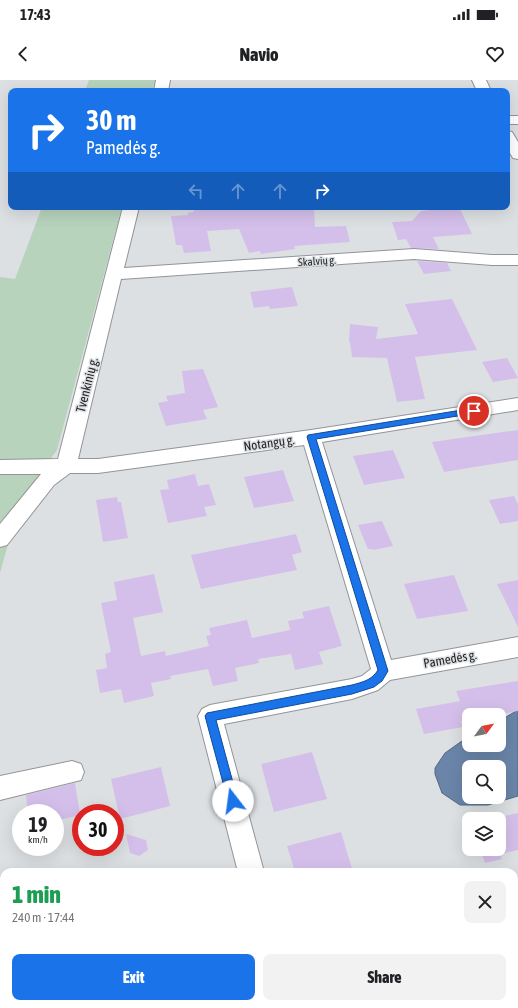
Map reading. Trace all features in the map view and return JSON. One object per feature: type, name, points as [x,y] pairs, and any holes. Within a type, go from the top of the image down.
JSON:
[{"type":"street","points":[[510,140],[518,155]]},
{"type":"street","name":"Tvenkinių g.","points":[[66,466],[130,210]]},
{"type":"street","name":"Skalvių g.","points":[[115,274],[414,254],[437,254],[480,261],[518,260]]},
{"type":"street","name":"Notangų g.","points":[[0,467],[98,466],[311,437],[518,404]]},
{"type":"street","points":[[251,868],[210,716],[352,689],[371,684],[383,671],[311,437]]},
{"type":"street","points":[[0,539],[47,480],[66,466]]},
{"type":"street","name":"Pamedės g.","points":[[383,671],[518,647]]},
{"type":"street","points":[[0,788],[72,772]]},
{"type":"green space","points":[[89,80],[155,80],[153,88],[86,88]]},
{"type":"green space","points":[[41,210],[121,210],[57,450],[20,501],[0,573],[0,277],[15,279]]},
{"type":"water","points":[[518,710],[518,796],[506,800],[506,760],[462,760],[462,804],[491,804],[460,805],[442,793],[435,774],[435,768],[445,753],[462,741],[462,752],[506,752],[506,717]]},
{"type":"building","points":[[194,210],[314,210],[315,227],[346,226],[350,242],[294,246],[295,249],[261,254],[260,251],[249,253],[239,229],[207,231],[211,251],[184,253],[182,245],[176,245],[171,216],[188,215],[188,213],[194,212]]},
{"type":"building","points":[[460,210],[472,234],[433,237],[439,249],[411,248],[406,239],[398,240],[392,222],[412,221],[421,211]]},
{"type":"building","points":[[417,261],[447,263],[451,271],[424,274]]},
{"type":"building","points":[[292,287],[298,306],[270,309],[269,306],[254,308],[250,292]]},
{"type":"building","points":[[452,299],[477,350],[415,357],[425,399],[397,402],[387,358],[352,357],[349,342],[350,324],[378,327],[376,339],[418,334],[405,304]]},
{"type":"building","points":[[507,358],[518,378],[493,382],[482,362]]},
{"type":"building","points":[[203,369],[218,407],[203,410],[207,419],[166,426],[158,403],[168,401],[166,396],[185,393],[182,371]]},
{"type":"building","points":[[518,430],[518,460],[444,472],[432,442]]},
{"type":"building","points":[[393,450],[405,478],[364,485],[353,456]]},
{"type":"building","points":[[283,470],[294,501],[254,508],[244,477]]},
{"type":"building","points":[[195,474],[198,486],[209,484],[216,505],[204,507],[207,516],[168,523],[160,490],[169,489],[167,480]]},
{"type":"building","points":[[514,496],[518,504],[518,521],[500,524],[489,500]]},
{"type":"building","points":[[117,497],[118,502],[121,502],[128,538],[103,542],[96,500]]},
{"type":"building","points":[[382,521],[393,546],[373,550],[368,549],[358,525]]},
{"type":"building","points":[[296,534],[302,552],[292,555],[297,570],[201,589],[191,555]]},
{"type":"building","points":[[154,574],[163,612],[133,618],[141,656],[165,651],[166,656],[209,646],[206,636],[211,635],[209,628],[247,620],[252,638],[290,630],[288,621],[304,618],[302,612],[329,606],[342,646],[319,652],[323,664],[295,670],[291,654],[258,659],[259,663],[235,668],[238,681],[213,686],[208,669],[170,676],[171,679],[151,683],[154,696],[124,703],[121,689],[100,693],[96,670],[107,668],[105,654],[111,652],[101,603],[117,600],[114,582]]},
{"type":"building","points":[[454,575],[468,611],[417,619],[404,584]]},
{"type":"building","points":[[518,580],[518,627],[497,584]]},
{"type":"building","points":[[518,681],[518,711],[506,713],[506,708],[462,708],[462,727],[424,734],[416,709],[460,701],[456,691]]},
{"type":"building","points":[[312,752],[327,799],[274,812],[261,764]]},
{"type":"building","points":[[161,767],[170,806],[124,818],[124,804],[117,804],[111,779]]},
{"type":"building","points":[[75,783],[78,804],[72,804],[72,817],[64,819],[64,804],[27,804],[26,795]]},
{"type":"building","points":[[518,813],[518,850],[506,853],[506,816]]},
{"type":"building","points":[[341,832],[352,868],[294,868],[287,846]]},
{"type":"building","points":[[126,834],[146,840],[148,850],[139,856],[130,853]]},
{"type":"building","points":[[482,856],[501,856],[502,859],[485,863]]},
{"type":"route","points":[[233,801],[210,716],[352,689],[371,684],[383,671],[311,437],[474,411]]}]
